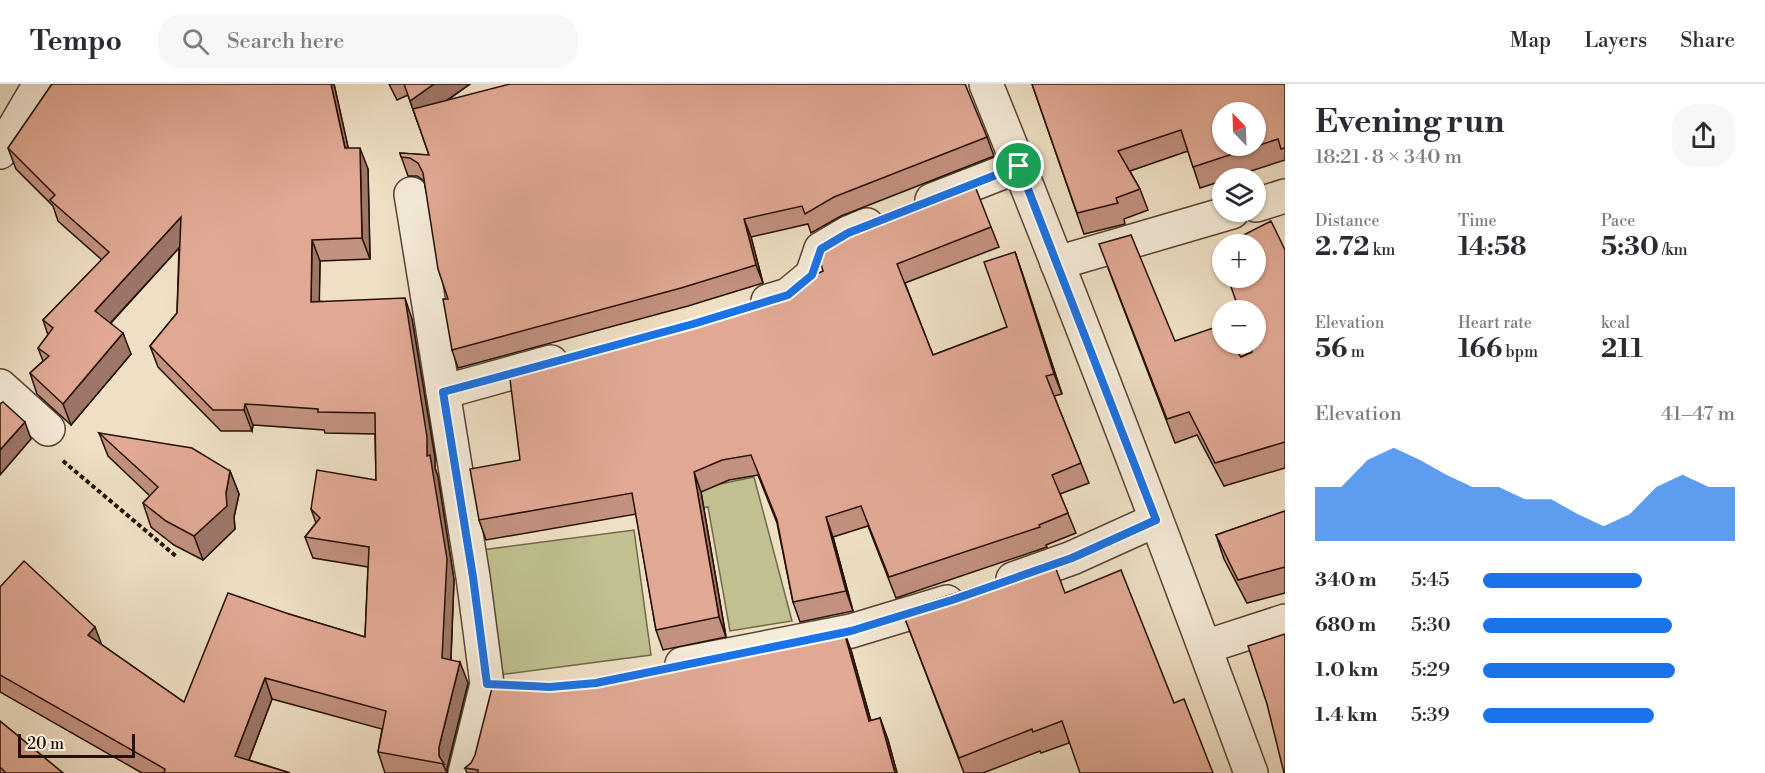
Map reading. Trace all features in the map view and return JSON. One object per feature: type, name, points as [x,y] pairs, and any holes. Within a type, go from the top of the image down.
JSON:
[{"type":"street","points":[[0,152],[40,84]]},
{"type":"street","points":[[986,84],[1205,647],[1251,773]]},
{"type":"street","points":[[735,311],[788,295],[812,275],[821,249],[848,233],[1019,166]]},
{"type":"street","points":[[411,194],[473,577],[503,685],[465,773]]},
{"type":"street","points":[[1266,202],[1285,196]]},
{"type":"street","points":[[1057,263],[1212,218]]},
{"type":"street","points":[[443,392],[580,354]]},
{"type":"street","points":[[0,386],[48,429]]},
{"type":"street","points":[[650,671],[851,631],[979,591],[1072,558],[1156,520]]},
{"type":"street","points":[[1205,647],[1285,621]]},
{"type":"path","points":[[48,429],[54,453],[177,557]]},
{"type":"green space","points":[[754,477],[792,621],[730,631],[708,507],[681,512],[676,493]]},
{"type":"green space","points":[[634,530],[651,655],[498,675],[482,550]]},
{"type":"building","points":[[52,84],[331,84],[345,148],[360,148],[362,238],[312,240],[311,302],[405,298],[427,437],[427,456],[430,455],[447,559],[442,658],[460,662],[439,747],[439,756],[444,764],[378,752],[386,711],[265,678],[235,756],[290,773],[164,773],[165,769],[0,675],[0,587],[24,561],[95,627],[88,635],[184,702],[228,593],[365,637],[369,547],[305,537],[320,518],[311,509],[317,470],[376,480],[375,413],[318,412],[318,409],[245,404],[244,410],[213,410],[150,346],[177,313],[181,217],[95,311],[123,333],[63,404],[30,373],[49,356],[38,348],[53,328],[43,320],[109,252],[50,200],[55,195],[8,148]]},
{"type":"building","points":[[404,84],[434,84],[410,101]]},
{"type":"building","points":[[510,84],[965,84],[987,137],[834,197],[805,214],[802,206],[744,219],[756,265],[681,288],[452,350],[443,299],[448,299],[438,269],[423,173],[418,163],[410,158],[401,157],[400,153],[429,155],[413,109]]},
{"type":"building","points":[[1032,84],[1285,84],[1285,148],[1281,149],[1278,139],[1266,143],[1266,102],[1212,102],[1212,156],[1226,156],[1193,167],[1181,130],[1118,151],[1140,189],[1116,198],[1118,203],[1077,213]]},
{"type":"building","points":[[973,181],[991,227],[897,264],[933,355],[1007,327],[984,262],[1015,252],[1054,374],[1046,376],[1081,463],[1052,475],[1068,513],[1039,525],[1040,527],[889,577],[861,506],[826,517],[846,591],[793,602],[777,520],[751,455],[722,460],[694,472],[719,617],[656,630],[632,493],[479,520],[470,469],[520,460],[509,371],[691,322],[787,293],[802,281],[823,271],[821,264],[829,242],[849,230]]},
{"type":"building","points":[[1271,221],[1285,250],[1285,442],[1215,463],[1189,412],[1167,419],[1099,244],[1131,235],[1175,341],[1212,328],[1212,354],[1239,354],[1241,357],[1248,354],[1266,354],[1266,300],[1236,300],[1231,288],[1266,288],[1266,234],[1246,234]]},
{"type":"building","points":[[3,402],[25,422],[0,450],[0,404]]},
{"type":"building","points":[[99,433],[192,448],[230,471],[226,493],[227,506],[194,536],[166,521],[143,503],[158,487]]},
{"type":"building","points":[[1285,511],[1285,567],[1238,580],[1216,535]]},
{"type":"building","points":[[1053,561],[1065,593],[1121,570],[1174,703],[1184,699],[1213,773],[1080,773],[1062,721],[1033,732],[1032,729],[959,758],[902,611]]},
{"type":"building","points":[[843,628],[869,721],[880,718],[895,773],[478,773],[478,770],[465,768],[475,755],[493,684],[543,684],[592,679],[725,652],[726,657],[789,639]]},
{"type":"building","points":[[1285,634],[1284,773],[1267,704],[1248,646]]},
{"type":"building","points":[[0,721],[63,773],[6,773],[0,767]]},
{"type":"route","points":[[1019,166],[1156,520],[1072,558],[952,600],[851,631],[596,683],[550,687],[487,684],[473,577],[443,392],[693,324],[788,295],[812,275],[821,249],[848,233],[1019,166]]}]
